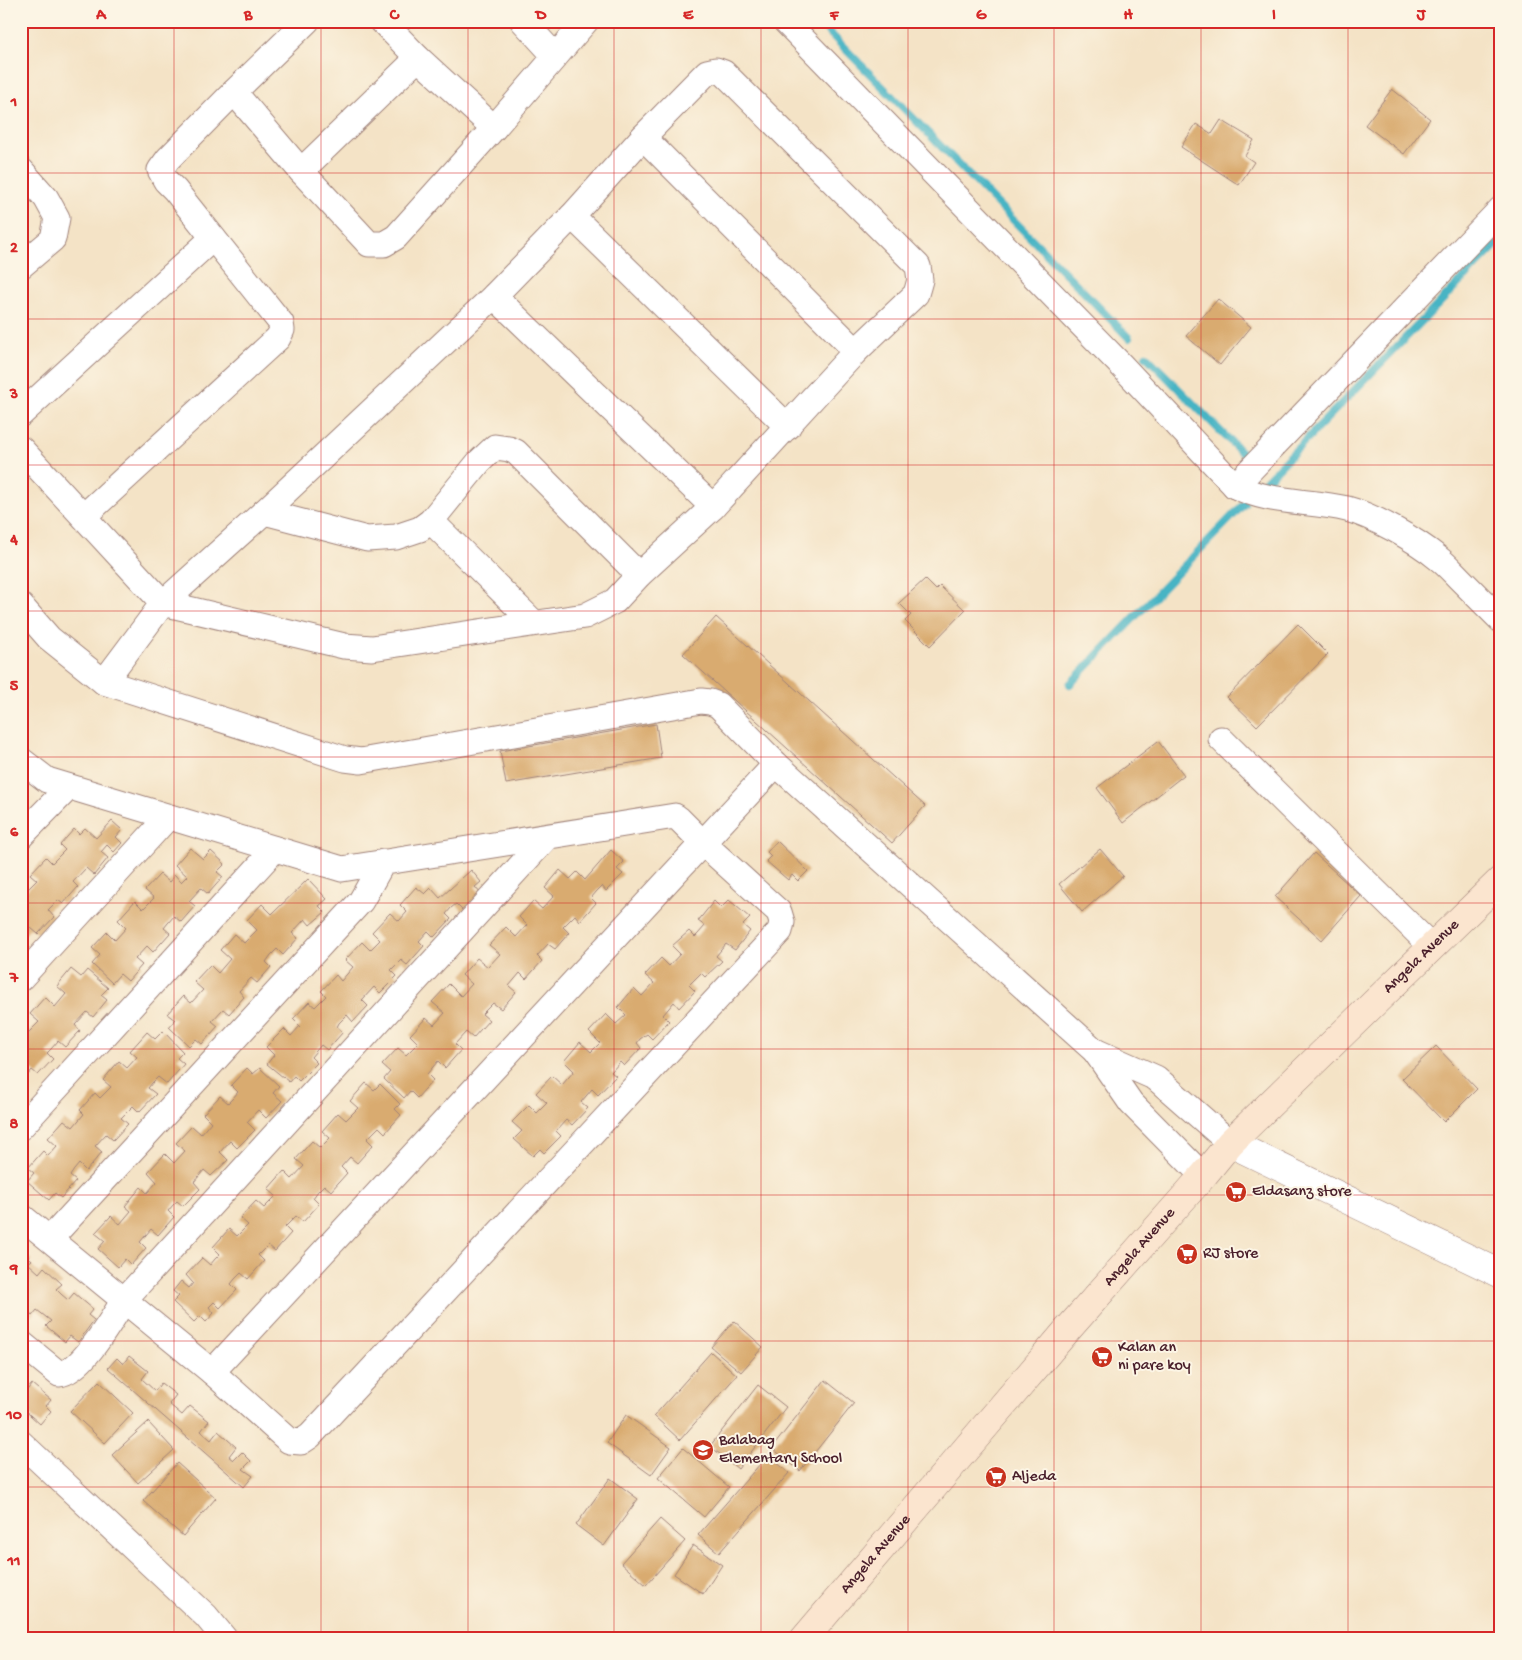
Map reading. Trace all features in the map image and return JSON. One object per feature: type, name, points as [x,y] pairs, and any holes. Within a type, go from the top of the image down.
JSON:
[{"type":"main road","name":"Angela Avenue","points":[[804,1639],[1069,1328],[1230,1143],[1501,880]]},
{"type":"street","points":[[84,516],[278,338],[282,330],[281,323],[166,181],[160,170],[168,159],[234,92],[307,21]]},
{"type":"street","points":[[382,21],[418,58],[494,128]]},
{"type":"street","points":[[523,21],[555,56]]},
{"type":"street","points":[[234,92],[301,171],[369,244],[384,244],[396,237],[494,128],[586,21]]},
{"type":"street","points":[[785,21],[1114,358],[1235,486],[1250,494],[1349,510],[1378,521],[1438,558],[1501,620]]},
{"type":"street","points":[[301,171],[418,58]]},
{"type":"street","points":[[21,449],[163,603],[344,646],[372,648],[585,616],[615,601],[638,575],[713,507],[856,351],[916,294],[920,280],[918,266],[724,73],[716,70],[707,72],[643,137],[572,216],[494,296],[264,512],[163,603],[104,682]]},
{"type":"street","points":[[643,137],[856,351]]},
{"type":"street","points":[[21,170],[46,198],[57,218],[53,239],[21,266]]},
{"type":"street","points":[[1235,486],[1501,209]]},
{"type":"street","points":[[572,216],[788,427]]},
{"type":"street","points":[[21,414],[213,238]]},
{"type":"street","points":[[494,296],[713,507]]},
{"type":"street","points":[[264,512],[367,540],[396,537],[420,528],[431,521],[479,462],[495,448],[509,449],[516,452],[638,575]]},
{"type":"street","points":[[431,521],[534,623]]},
{"type":"street","points":[[21,606],[50,638],[104,682],[345,759],[361,761],[701,701],[718,705],[776,764],[1096,1051],[1131,1103],[1203,1176]]},
{"type":"street","points":[[1221,739],[1432,947]]},
{"type":"street","points":[[21,760],[48,780],[342,869],[675,816],[780,912],[782,922],[780,931],[310,1436],[301,1442],[289,1441],[212,1372],[21,1216]]},
{"type":"street","points":[[212,1372],[776,764]]},
{"type":"street","points":[[21,836],[69,787]]},
{"type":"street","points":[[21,978],[168,817]]},
{"type":"street","points":[[21,1343],[59,1374],[66,1373],[97,1342],[124,1300],[547,837]]},
{"type":"street","points":[[21,1126],[275,849]]},
{"type":"street","points":[[50,1239],[361,901],[383,862]]},
{"type":"street","points":[[1096,1051],[1156,1078],[1230,1143],[1501,1274]]},
{"type":"street","points":[[21,1443],[206,1616],[225,1639]]},
{"type":"building","points":[[1392,89],[1430,119],[1404,154],[1365,125]]},
{"type":"building","points":[[1221,120],[1254,140],[1245,156],[1254,162],[1239,185],[1181,147],[1196,124],[1212,134]]},
{"type":"building","points":[[1218,299],[1251,327],[1220,365],[1186,336]]},
{"type":"building","points":[[925,579],[936,590],[940,586],[965,610],[930,646],[905,621],[911,615],[899,603]]},
{"type":"building","points":[[716,617],[925,806],[892,843],[683,654]]},
{"type":"building","points":[[1298,624],[1328,654],[1257,726],[1227,697]]},
{"type":"building","points":[[656,724],[661,758],[506,784],[500,751]]},
{"type":"building","points":[[1158,741],[1184,775],[1123,823],[1097,788]]},
{"type":"building","points":[[112,821],[122,830],[116,837],[122,843],[114,852],[107,845],[101,852],[108,858],[94,875],[86,868],[73,882],[78,887],[63,904],[58,900],[48,910],[54,917],[38,934],[31,928],[21,939],[21,884],[27,890],[37,880],[30,874],[46,857],[52,863],[65,850],[60,845],[74,829],[79,834],[85,828],[96,838]]},
{"type":"building","points":[[777,841],[808,871],[798,881],[792,875],[788,880],[766,861],[771,856],[767,852]]},
{"type":"building","points":[[190,848],[203,859],[211,851],[225,864],[217,872],[223,877],[208,894],[201,888],[189,901],[195,906],[181,922],[174,916],[164,928],[170,933],[153,952],[147,946],[135,959],[142,965],[128,981],[120,974],[112,983],[92,964],[100,955],[92,948],[107,932],[115,940],[126,928],[118,920],[135,901],[143,909],[154,898],[145,890],[160,874],[169,882],[175,875],[181,882],[187,876],[175,865]]},
{"type":"building","points":[[1100,849],[1123,876],[1082,912],[1059,884]]},
{"type":"building","points":[[611,850],[624,862],[617,869],[623,874],[606,891],[602,886],[597,891],[591,898],[596,903],[580,921],[575,915],[563,927],[569,933],[555,949],[548,944],[537,956],[542,961],[526,979],[520,973],[509,986],[516,992],[501,1009],[493,1003],[482,1014],[489,1020],[473,1038],[466,1032],[455,1044],[461,1050],[445,1068],[438,1061],[427,1074],[433,1080],[417,1098],[410,1091],[404,1098],[384,1079],[390,1072],[382,1065],[398,1048],[406,1055],[418,1043],[410,1035],[426,1018],[434,1025],[445,1013],[432,1002],[449,984],[461,996],[472,984],[462,975],[477,958],[488,967],[500,954],[489,945],[506,927],[516,937],[527,925],[519,917],[533,901],[542,909],[554,896],[545,888],[560,870],[570,879],[577,872],[585,880]]},
{"type":"building","points":[[1314,853],[1361,896],[1322,940],[1275,897]]},
{"type":"building","points":[[471,870],[481,882],[475,887],[481,894],[463,911],[456,904],[451,908],[446,914],[451,919],[434,937],[428,931],[419,941],[424,946],[407,965],[401,960],[391,970],[397,976],[380,993],[374,987],[362,1000],[368,1006],[353,1022],[347,1015],[339,1023],[337,1027],[343,1032],[327,1050],[321,1045],[311,1057],[317,1063],[299,1081],[294,1076],[289,1082],[267,1064],[274,1055],[266,1047],[284,1029],[291,1036],[300,1026],[293,1019],[309,1002],[315,1007],[326,996],[321,991],[336,975],[341,981],[353,967],[345,960],[362,942],[370,950],[380,940],[372,932],[390,913],[399,921],[407,912],[400,905],[416,887],[425,894],[431,888],[440,898]]},
{"type":"building","points":[[308,879],[327,899],[319,906],[325,912],[310,925],[305,919],[292,933],[298,938],[283,955],[277,949],[266,962],[271,967],[257,983],[251,978],[239,991],[244,997],[229,1014],[223,1009],[212,1021],[218,1026],[202,1044],[196,1039],[189,1046],[169,1027],[175,1020],[167,1014],[183,996],[191,1003],[203,990],[194,982],[210,965],[218,973],[230,959],[220,950],[234,934],[244,943],[257,930],[247,920],[262,904],[272,914]]},
{"type":"building","points":[[729,900],[750,918],[743,925],[750,931],[735,950],[726,944],[716,956],[722,961],[705,977],[701,973],[689,985],[695,991],[679,1008],[674,1002],[663,1015],[669,1021],[652,1039],[647,1034],[640,1039],[637,1043],[641,1048],[624,1066],[620,1062],[611,1072],[616,1076],[598,1095],[592,1089],[581,1102],[588,1108],[572,1125],[566,1120],[556,1131],[561,1136],[544,1153],[540,1149],[533,1156],[514,1139],[522,1131],[512,1122],[529,1105],[537,1113],[547,1103],[536,1093],[552,1076],[562,1085],[574,1071],[564,1061],[580,1042],[591,1052],[600,1043],[589,1032],[606,1014],[616,1024],[626,1015],[618,1007],[634,988],[642,996],[654,983],[645,975],[661,958],[669,966],[680,954],[672,946],[689,931],[695,937],[698,934],[705,926],[698,921],[714,901],[721,908]]},
{"type":"building","points":[[71,969],[81,977],[87,970],[108,988],[101,995],[107,1000],[93,1017],[87,1012],[75,1025],[80,1031],[65,1047],[58,1041],[47,1053],[53,1059],[38,1075],[32,1070],[21,1083],[21,1031],[26,1035],[39,1022],[30,1014],[45,997],[55,1007],[66,994],[57,986]]},
{"type":"building","points":[[163,1031],[183,1052],[177,1058],[184,1064],[167,1084],[158,1077],[153,1082],[148,1088],[156,1094],[139,1112],[133,1106],[121,1118],[128,1124],[113,1140],[106,1134],[95,1146],[102,1152],[86,1171],[79,1164],[70,1176],[76,1181],[61,1198],[55,1193],[49,1200],[27,1181],[34,1173],[28,1168],[43,1151],[48,1156],[57,1146],[48,1138],[64,1120],[73,1127],[84,1114],[80,1110],[95,1093],[100,1098],[111,1087],[103,1080],[119,1061],[127,1068],[137,1057],[130,1051],[147,1032],[155,1039]]},
{"type":"building","points":[[1436,1046],[1477,1089],[1444,1122],[1402,1079]]},
{"type":"building","points":[[247,1068],[253,1074],[260,1068],[279,1086],[273,1093],[282,1101],[266,1118],[258,1110],[247,1122],[255,1130],[237,1148],[230,1141],[220,1152],[228,1160],[211,1176],[204,1170],[194,1182],[200,1189],[183,1206],[177,1201],[173,1205],[168,1211],[174,1217],[158,1235],[151,1229],[140,1242],[146,1248],[131,1265],[125,1259],[118,1267],[98,1249],[105,1241],[95,1233],[111,1216],[120,1224],[131,1211],[125,1206],[141,1187],[147,1193],[157,1182],[148,1172],[165,1154],[174,1163],[185,1151],[176,1143],[192,1126],[201,1134],[211,1122],[203,1114],[220,1096],[228,1103],[233,1098],[238,1092],[231,1085]]},
{"type":"building","points":[[366,1083],[374,1090],[380,1084],[400,1104],[395,1109],[401,1115],[385,1133],[379,1127],[367,1139],[373,1145],[357,1163],[350,1157],[341,1167],[347,1173],[331,1191],[324,1185],[318,1191],[313,1198],[319,1204],[303,1222],[296,1216],[285,1227],[291,1233],[275,1251],[268,1245],[258,1255],[264,1261],[248,1279],[241,1273],[235,1279],[231,1284],[237,1290],[220,1308],[214,1302],[209,1307],[214,1313],[206,1322],[200,1316],[194,1322],[173,1302],[179,1296],[173,1291],[181,1281],[189,1288],[193,1283],[186,1275],[202,1258],[210,1265],[220,1254],[213,1247],[229,1229],[237,1236],[248,1225],[240,1218],[256,1201],[264,1208],[276,1196],[268,1189],[284,1171],[292,1179],[304,1166],[296,1159],[312,1141],[320,1148],[330,1138],[322,1131],[338,1113],[346,1120],[358,1108],[350,1101]]},
{"type":"building","points":[[21,1249],[32,1260],[28,1263],[39,1273],[44,1267],[62,1284],[56,1289],[68,1300],[74,1293],[93,1309],[88,1315],[94,1320],[78,1342],[70,1336],[65,1342],[46,1326],[51,1321],[37,1310],[32,1316],[21,1306]]},
{"type":"building","points":[[734,1321],[763,1347],[741,1372],[711,1347]]},
{"type":"building","points":[[711,1352],[737,1375],[680,1440],[654,1416]]},
{"type":"building","points":[[129,1356],[148,1371],[142,1379],[155,1391],[161,1383],[176,1395],[169,1404],[182,1415],[190,1406],[209,1421],[201,1431],[211,1440],[218,1431],[236,1447],[229,1456],[234,1460],[242,1452],[251,1461],[243,1469],[253,1476],[244,1487],[108,1368],[117,1358],[123,1364]]},
{"type":"building","points":[[825,1380],[854,1403],[800,1471],[772,1448]]},
{"type":"building","points":[[99,1381],[133,1413],[105,1443],[70,1411]]},
{"type":"building","points":[[32,1384],[51,1400],[46,1406],[51,1411],[40,1424],[21,1407],[21,1385],[27,1390]]},
{"type":"building","points":[[758,1385],[786,1407],[738,1469],[710,1446]]},
{"type":"building","points":[[626,1415],[671,1447],[651,1475],[607,1443]]},
{"type":"building","points":[[148,1422],[174,1450],[138,1483],[112,1455]]},
{"type":"building","points":[[683,1448],[729,1487],[704,1517],[658,1478]]},
{"type":"building","points":[[768,1455],[789,1473],[719,1553],[698,1535]]},
{"type":"building","points":[[177,1463],[216,1498],[183,1536],[143,1501]]},
{"type":"building","points":[[610,1478],[638,1499],[604,1546],[576,1525]]},
{"type":"building","points":[[660,1519],[685,1541],[646,1585],[621,1563]]},
{"type":"building","points":[[693,1545],[722,1565],[703,1594],[674,1574]]},
{"type":"waterway","points":[[818,21],[1129,338]]},
{"type":"waterway","points":[[1258,489],[1501,240]]},
{"type":"waterway","points":[[1146,356],[1249,460]]},
{"type":"waterway","points":[[1070,684],[1244,504]]},
{"type":"place","name":"Eldasanz store","points":[[1236,1192]]},
{"type":"place","name":"RJ store","points":[[1187,1254]]},
{"type":"place","name":"Kalan an ni pare koy","points":[[1102,1357]]},
{"type":"place","name":"Balabag Elementary School","points":[[703,1450]]},
{"type":"place","name":"Aljeda","points":[[996,1477]]}]
